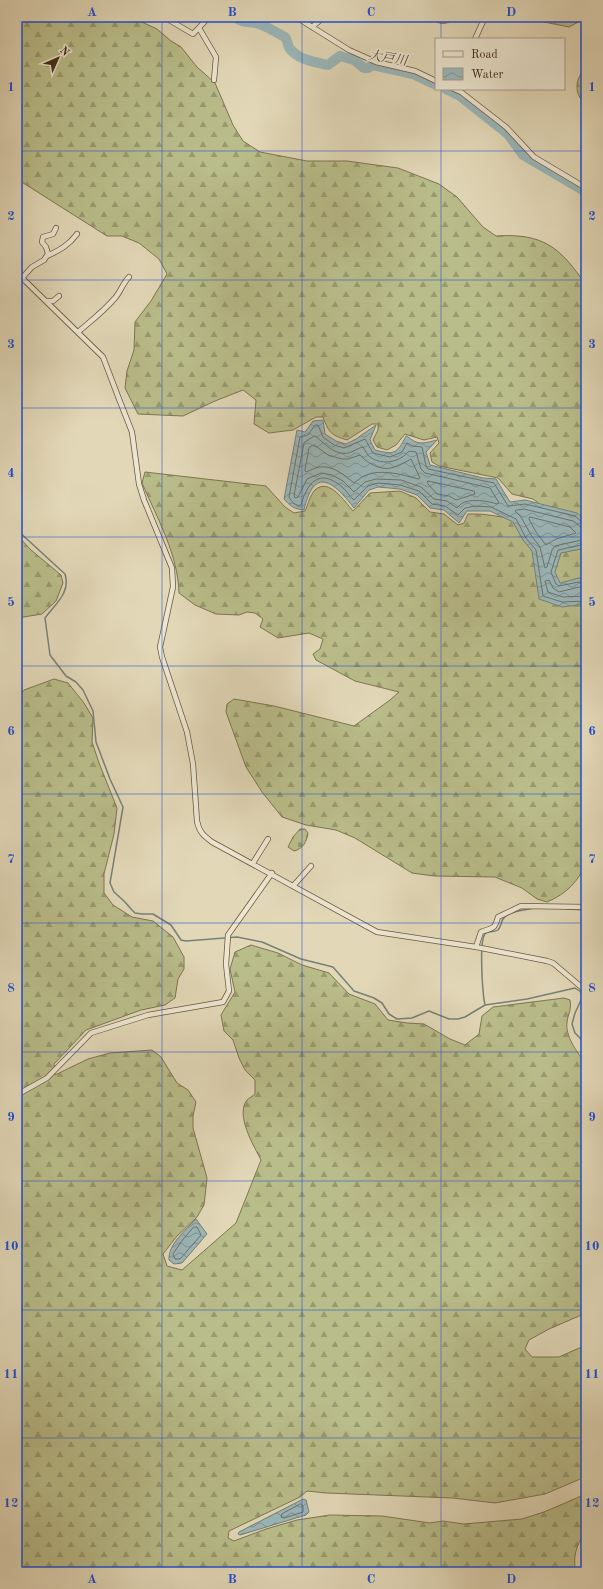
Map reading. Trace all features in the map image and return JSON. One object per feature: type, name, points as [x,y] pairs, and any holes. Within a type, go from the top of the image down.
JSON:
[{"type":"street","points":[[164,17],[193,34],[209,17]]},
{"type":"street","points":[[296,17],[349,50],[376,62],[415,71],[435,80]]},
{"type":"street","points":[[312,28],[324,17]]},
{"type":"street","points":[[475,38],[485,17]]},
{"type":"street","points":[[199,28],[216,57],[214,80]]},
{"type":"street","points":[[456,90],[472,100],[506,126],[534,157],[586,188]]},
{"type":"street","points":[[46,257],[48,254],[42,242],[44,237],[53,234],[56,228]]},
{"type":"street","points":[[22,278],[46,257],[61,250],[71,242],[77,234]]},
{"type":"street","points":[[17,273],[103,357],[132,432],[139,484],[172,568],[173,587],[160,647],[187,732],[193,764],[198,829],[212,842],[272,873],[377,932],[476,947],[547,961],[553,963],[586,991]]},
{"type":"street","points":[[78,332],[115,298],[121,290],[124,282],[129,277]]},
{"type":"street","points":[[46,301],[53,300],[58,296]]},
{"type":"street","points":[[253,863],[268,839]]},
{"type":"street","points":[[294,885],[312,866]]},
{"type":"street","points":[[17,1092],[22,1092],[47,1078],[91,1034],[148,1015],[223,1002],[229,991],[226,964],[228,935],[272,873]]},
{"type":"street","points":[[476,947],[481,932],[493,929],[498,917],[520,906],[586,907]]},
{"type":"green space","points":[[17,17],[131,17],[157,29],[181,47],[197,67],[215,83],[233,125],[243,141],[260,152],[307,161],[347,161],[398,168],[439,184],[457,197],[483,227],[496,236],[526,237],[549,245],[568,261],[586,285],[586,861],[576,881],[566,891],[554,899],[547,902],[537,899],[522,888],[495,877],[434,876],[412,873],[355,838],[336,830],[306,825],[282,817],[262,792],[246,767],[226,712],[227,704],[234,699],[274,706],[354,726],[399,692],[355,681],[316,660],[313,654],[320,649],[323,639],[309,633],[278,638],[260,627],[263,619],[255,613],[247,612],[239,615],[216,614],[195,605],[179,593],[178,579],[171,550],[142,483],[145,472],[266,486],[285,507],[294,513],[305,511],[313,492],[320,487],[326,487],[336,492],[353,511],[370,493],[400,491],[416,498],[430,512],[444,514],[458,525],[464,523],[468,514],[477,514],[503,517],[536,525],[551,512],[533,499],[512,494],[498,478],[439,466],[432,462],[430,453],[439,443],[437,437],[424,440],[405,434],[396,445],[387,450],[377,447],[373,440],[378,430],[378,424],[372,424],[347,440],[337,437],[331,433],[323,417],[316,417],[293,430],[269,433],[254,424],[256,400],[243,390],[183,416],[138,414],[125,388],[127,371],[134,350],[135,322],[151,301],[167,274],[159,259],[139,243],[122,236],[107,236],[17,179]]},
{"type":"green space","points":[[425,17],[458,17],[449,22],[442,23]]},
{"type":"green space","points":[[536,17],[586,18],[569,27],[544,22]]},
{"type":"green space","points":[[586,67],[586,105],[579,96],[577,86],[580,76]]},
{"type":"green space","points":[[17,535],[31,550],[61,575],[63,583],[56,601],[42,614],[17,618]]},
{"type":"green space","points":[[54,679],[68,683],[84,703],[93,718],[92,742],[117,808],[114,834],[104,874],[104,893],[113,905],[132,917],[153,921],[173,937],[184,957],[184,969],[178,979],[175,998],[165,1005],[141,1010],[86,1030],[54,1064],[55,1075],[88,1059],[110,1053],[152,1050],[161,1057],[177,1083],[188,1090],[196,1102],[193,1116],[193,1128],[207,1178],[204,1205],[197,1217],[177,1236],[163,1254],[167,1266],[182,1270],[236,1223],[261,1160],[250,1139],[243,1114],[244,1106],[247,1100],[255,1094],[255,1080],[245,1070],[233,1040],[224,1031],[221,1015],[235,992],[230,969],[235,952],[251,945],[278,953],[302,965],[329,973],[349,994],[375,1004],[388,1020],[424,1024],[450,1039],[465,1045],[479,1034],[482,1016],[493,1007],[564,998],[570,1000],[570,1009],[567,1022],[568,1033],[579,1054],[586,1063],[586,1313],[549,1329],[529,1340],[525,1349],[532,1357],[559,1357],[586,1345],[585,1477],[545,1494],[495,1503],[453,1498],[307,1491],[300,1497],[229,1531],[228,1538],[234,1541],[266,1529],[297,1520],[330,1515],[382,1516],[430,1523],[443,1521],[464,1524],[522,1519],[544,1512],[586,1494],[586,1533],[577,1547],[573,1572],[17,1572],[17,698],[24,690]]},
{"type":"green space","points":[[300,829],[305,829],[308,833],[306,842],[302,847],[294,851],[288,847],[293,837]]},
{"type":"water","points":[[323,420],[325,434],[336,441],[346,444],[376,425],[370,440],[375,450],[381,452],[394,452],[406,436],[421,443],[437,440],[426,452],[430,465],[483,478],[496,479],[510,502],[525,500],[577,513],[586,520],[586,548],[561,553],[555,572],[560,583],[579,578],[586,580],[586,604],[562,607],[539,599],[532,551],[523,540],[513,522],[490,511],[467,511],[459,523],[444,510],[430,508],[417,495],[400,489],[378,487],[369,490],[354,508],[339,491],[332,485],[325,482],[319,483],[313,487],[308,496],[304,510],[290,505],[284,499],[297,430],[305,432],[313,421]]},
{"type":"water","points":[[196,1219],[207,1234],[182,1263],[174,1264],[169,1260],[171,1248],[178,1238]]},
{"type":"water","points":[[303,1499],[306,1500],[309,1512],[306,1515],[240,1535],[238,1534],[239,1532]]},
{"type":"waterway","name":"大戸川","points":[[235,17],[244,22],[262,25],[285,37],[290,49],[298,56],[308,60],[328,65],[340,56],[354,60],[364,68],[368,68],[373,65],[413,74],[435,85]]},
{"type":"waterway","name":"大戸川","points":[[448,90],[460,96],[508,134],[523,155],[586,192]]},
{"type":"waterway","points":[[17,530],[65,574],[66,587],[64,593],[45,618],[50,655],[66,676],[76,682],[83,690],[93,711],[96,742],[110,779],[123,807],[110,883],[114,892],[135,913],[153,914],[171,925],[181,940],[186,941],[237,937],[262,942],[301,959],[333,967],[354,991],[374,998],[382,1003],[389,1014],[397,1019],[412,1018],[429,1011],[449,1019],[458,1019],[465,1017],[485,1005],[527,999],[575,988],[581,992],[582,998],[572,1024],[575,1033],[582,1040],[586,1053]]},
{"type":"waterway","points":[[485,1005],[483,991],[482,945],[486,933],[498,930],[503,919],[509,914],[534,908]]},
{"type":"waterway","points":[[567,909],[586,910]]}]
